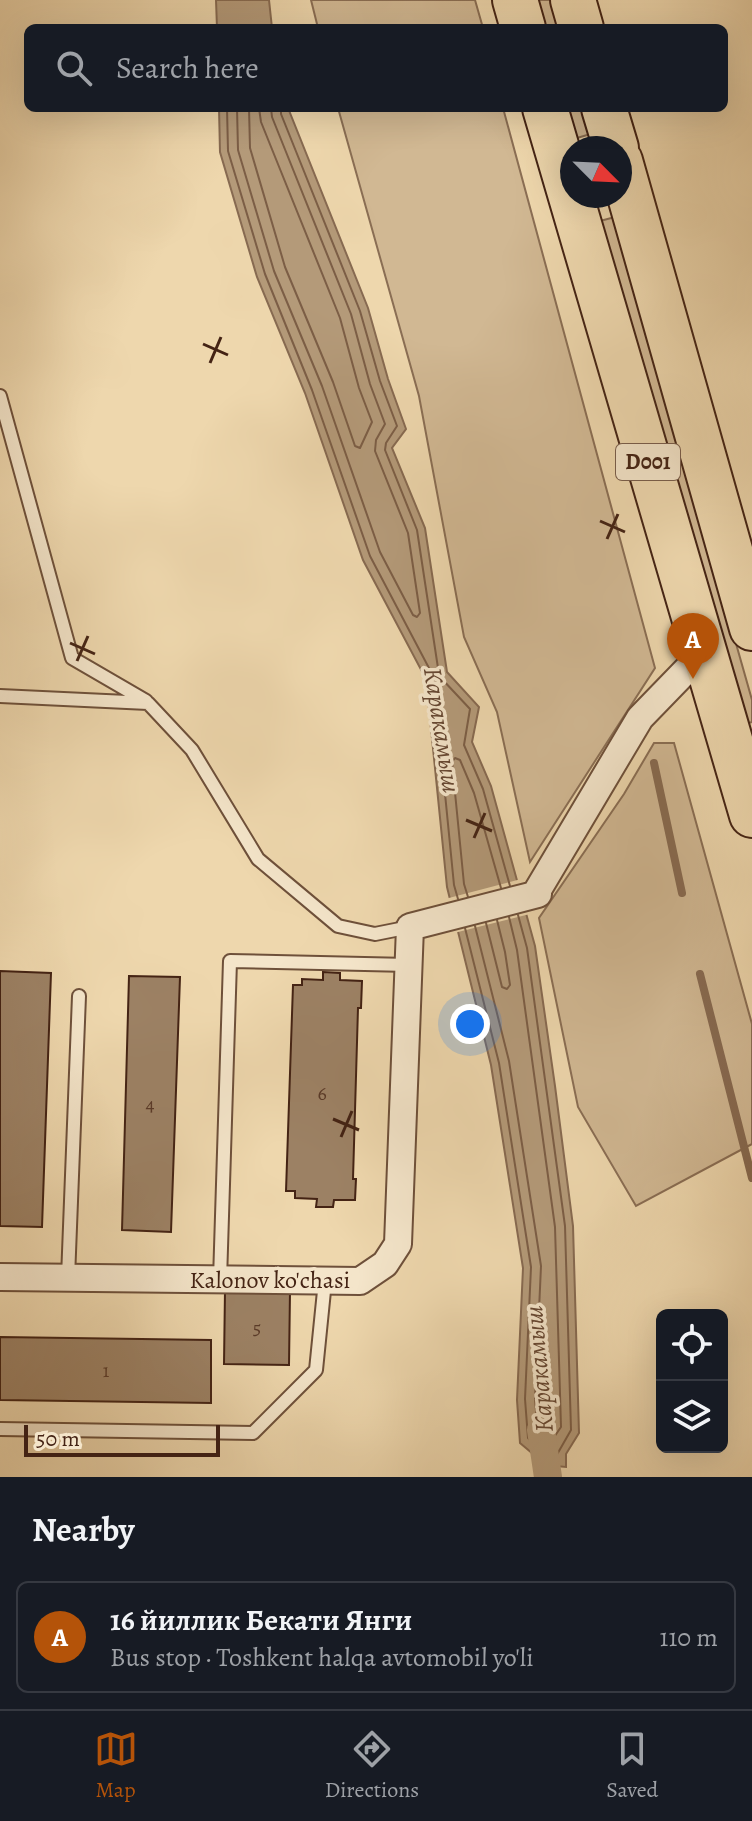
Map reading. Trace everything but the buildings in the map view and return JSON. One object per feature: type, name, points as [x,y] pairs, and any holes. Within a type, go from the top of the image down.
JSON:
[{"type":"highway","points":[[515,0],[522,24]]},
{"type":"highway","points":[[573,0],[580,24]]},
{"type":"highway","name":"D001","points":[[546,112],[560,156]]},
{"type":"highway","name":"D001","points":[[605,112],[612,136]]},
{"type":"highway","name":"D001","points":[[576,208],[704,652],[748,788]]},
{"type":"highway","name":"D001","points":[[632,208],[752,628]]},
{"type":"street","points":[[416,925],[538,894],[640,718],[704,652]]},
{"type":"street","name":"Kalonov ko'chasi","points":[[0,1277],[360,1281],[385,1264],[398,1244],[409,965],[416,925]]},
{"type":"lane","points":[[0,396],[72,658],[148,703],[192,750],[258,859],[338,926],[375,934],[416,925]]},
{"type":"lane","points":[[0,696],[148,703]]},
{"type":"lane","points":[[220,1280],[230,961],[409,965]]},
{"type":"lane","points":[[68,1278],[79,996]]},
{"type":"lane","points":[[0,1429],[253,1433],[316,1370],[325,1281]]},
{"type":"shaded area","points":[[311,0],[475,0],[482,24],[317,24]]},
{"type":"shaded area","points":[[537,0],[556,0],[563,24],[544,24]]},
{"type":"shaded area","points":[[339,112],[504,112],[655,668],[530,862],[497,712],[464,637],[419,396]]},
{"type":"shaded area","points":[[569,112],[588,112],[594,133],[576,136]]},
{"type":"shaded area","points":[[615,217],[752,700],[752,722],[743,725],[600,221]]},
{"type":"shaded area","points":[[654,743],[674,743],[752,1024],[752,1144],[636,1206],[578,1107],[539,918],[624,794]]},
{"type":"water","points":[[216,0],[269,0],[272,24],[217,24]]},
{"type":"water","points":[[219,112],[290,112],[368,308],[406,429],[392,448],[425,528],[447,672],[479,707],[472,742],[491,786],[535,946],[573,1226],[579,1433],[566,1454],[566,1467],[533,1464],[533,1454],[520,1443],[517,1400],[523,1268],[491,1065],[447,887],[426,679],[363,560],[305,393],[257,277],[220,152]]},
{"type":"pier","points":[[521,879],[530,914],[454,933],[445,899]]},
{"type":"waterway","points":[[654,763],[682,893]]},
{"type":"waterway","points":[[700,974],[752,1178]]},
{"type":"waterway","name":"Каракамыш","points":[[541,1430],[548,1477]]},
{"type":"place","name":"16 йиллик Бекати Янги","points":[[693,679]]}]
